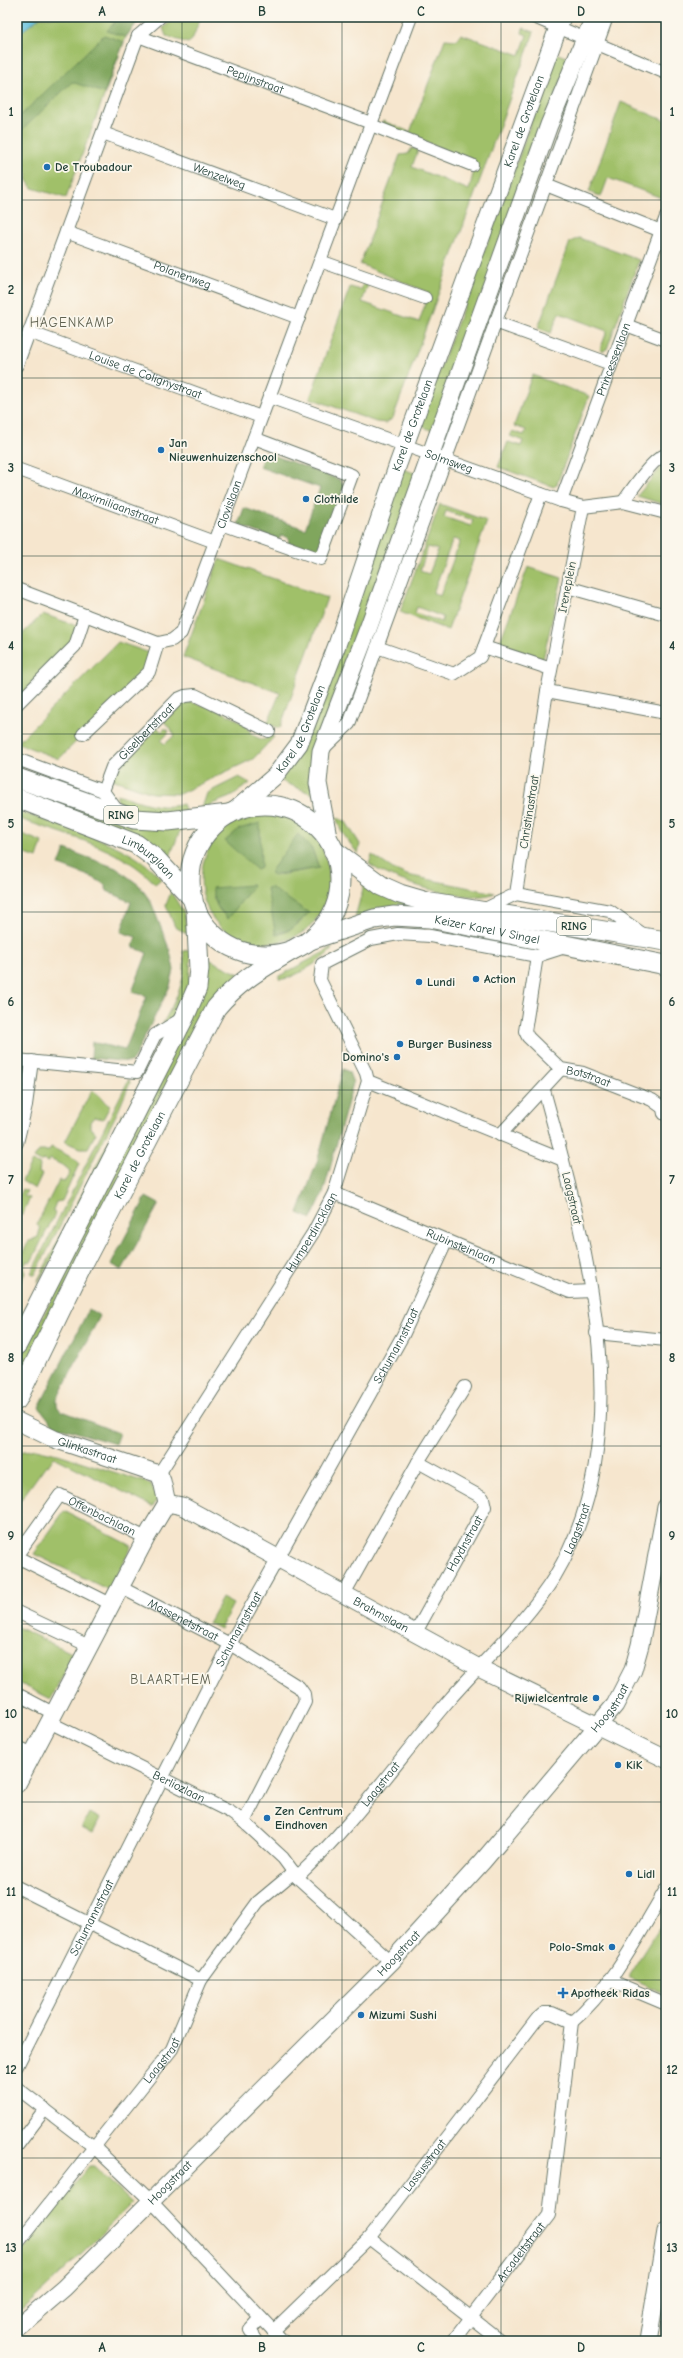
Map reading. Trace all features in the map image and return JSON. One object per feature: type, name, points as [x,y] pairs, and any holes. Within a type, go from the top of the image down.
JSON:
[{"type":"main road","name":"Limburglaan","points":[[17,778],[120,815],[147,821],[168,821],[231,814]]},
{"type":"main road","name":"Limburglaan","points":[[21,802],[136,844],[155,858],[194,904]]},
{"type":"main road","name":"RING","points":[[256,806],[283,808],[312,822],[331,846],[340,876],[337,901],[329,919],[306,943],[285,952],[268,955],[238,950],[226,944],[210,930],[194,904],[190,874],[198,848],[210,830],[231,814],[256,806]]},
{"type":"main road","name":"Keizer Karel V Singel","points":[[331,846],[382,886],[400,894],[431,903],[657,940]]},
{"type":"main road","name":"Karel de Grotelaan","points":[[17,1345],[185,1016],[197,988],[199,969],[194,904]]},
{"type":"main road","name":"Keizer Karel V Singel","points":[[306,943],[374,919],[394,916],[429,918],[666,965]]},
{"type":"main road","name":"Karel de Grotelaan","points":[[17,1400],[89,1253],[216,1008],[232,988],[306,943]]},
{"type":"street","points":[[17,365],[138,36],[160,17]]},
{"type":"street","name":"Clovislaan","points":[[158,643],[172,640],[181,633],[411,17]]},
{"type":"street","points":[[534,17],[560,22],[591,41],[666,73]]},
{"type":"street","name":"Karel de Grotelaan","points":[[331,846],[318,783],[321,751],[438,457],[495,322],[546,185],[591,41],[594,17]]},
{"type":"street","name":"Karel de Grotelaan","points":[[321,751],[349,724],[377,647],[438,457],[476,323],[591,41],[607,17]]},
{"type":"street","name":"Karel de Grotelaan","points":[[231,814],[276,776],[299,744],[337,645],[406,445],[560,22]]},
{"type":"street","name":"Pepijnstraat","points":[[138,36],[371,124]]},
{"type":"street","points":[[371,124],[472,165]]},
{"type":"street","name":"Wenzelweg","points":[[103,133],[336,219]]},
{"type":"street","points":[[546,185],[661,231]]},
{"type":"street","name":"Princessenlaan","points":[[561,501],[666,217]]},
{"type":"street","name":"Polanenweg","points":[[66,232],[299,318]]},
{"type":"street","points":[[320,261],[425,298]]},
{"type":"street","points":[[495,322],[611,364]]},
{"type":"street","points":[[626,325],[666,340]]},
{"type":"street","name":"Louise de Colignystraat","points":[[29,332],[262,417]]},
{"type":"street","name":"Solmsweg","points":[[269,397],[561,501]]},
{"type":"street","points":[[222,524],[321,559],[352,475],[254,438]]},
{"type":"street","points":[[623,502],[654,463],[662,456],[666,455]]},
{"type":"street","name":"Maximiliaanstraat","points":[[17,469],[215,542]]},
{"type":"street","points":[[377,647],[454,674],[480,657],[540,494]]},
{"type":"street","points":[[561,501],[583,507],[623,502],[666,513]]},
{"type":"street","name":"Ireneplein","points":[[547,691],[583,507]]},
{"type":"street","points":[[567,587],[666,615]]},
{"type":"street","points":[[17,589],[158,643],[149,672],[83,734]]},
{"type":"street","points":[[17,704],[75,646],[85,615]]},
{"type":"street","points":[[484,647],[551,670]]},
{"type":"street","points":[[547,691],[666,713]]},
{"type":"street","name":"Christinastraat","points":[[516,894],[547,691]]},
{"type":"street","name":"Giselbertstraat","points":[[103,791],[112,767],[178,700],[184,696],[195,695],[269,732]]},
{"type":"street","points":[[17,759],[103,791],[120,815]]},
{"type":"street","points":[[481,911],[516,894]]},
{"type":"street","name":"Keizer Karel V Singel","points":[[516,894],[610,911],[657,940]]},
{"type":"street","points":[[429,918],[454,940]]},
{"type":"street","points":[[563,1160],[368,1081],[366,1073],[320,980],[320,969],[325,961],[378,937],[413,934],[454,940],[537,956],[570,945]]},
{"type":"street","name":"Botstraat","points":[[537,956],[525,1031],[528,1037],[561,1069],[583,1073],[652,1100],[666,1110]]},
{"type":"street","points":[[17,1060],[136,1072],[155,1035],[185,1016]]},
{"type":"street","points":[[17,1143],[26,1105],[32,1061]]},
{"type":"street","points":[[500,1135],[544,1090],[561,1069]]},
{"type":"street","name":"Humperdincklaan","points":[[159,1474],[323,1216],[334,1193],[368,1081]]},
{"type":"street","name":"Laagstraat","points":[[17,2244],[172,2049],[201,1980],[258,1902],[296,1874],[353,1820],[450,1699],[479,1668],[541,1596],[555,1574],[576,1532],[595,1464],[602,1406],[591,1291],[563,1160],[544,1090]]},
{"type":"street","name":"Rubinsteinlaan","points":[[334,1193],[570,1292],[591,1291]]},
{"type":"street","name":"Schumannstraat","points":[[17,2066],[230,1644],[403,1335],[447,1240]]},
{"type":"street","points":[[596,1333],[666,1340]]},
{"type":"street","points":[[344,1594],[418,1462],[465,1387]]},
{"type":"street","name":"Glinkastraat","points":[[17,1421],[54,1439],[159,1474]]},
{"type":"street","name":"Haydnstraat","points":[[416,1632],[485,1507],[483,1498],[418,1462]]},
{"type":"street","points":[[159,1474],[168,1503]]},
{"type":"street","name":"Offenbachlaan","points":[[111,1604],[17,1556],[60,1495],[146,1538]]},
{"type":"street","name":"Brahmslaan","points":[[168,1503],[182,1506],[416,1632],[479,1668],[595,1726],[666,1759]]},
{"type":"street","name":"Offenbachlaan","points":[[17,1784],[24,1750],[51,1717],[146,1538],[168,1503]]},
{"type":"street","name":"Hoogstraat","points":[[17,2328],[64,2288],[152,2202],[391,1962],[483,1861],[595,1726],[616,1703],[632,1670],[640,1645],[666,1507]]},
{"type":"street","name":"Massenetstraat","points":[[120,1587],[230,1644],[299,1688],[304,1694],[305,1702],[244,1822]]},
{"type":"street","points":[[17,1612],[89,1646]]},
{"type":"street","points":[[17,1694],[51,1717]]},
{"type":"street","name":"Berliozlaan","points":[[51,1717],[230,1812],[244,1822],[283,1858],[296,1874],[391,1962]]},
{"type":"street","points":[[17,1887],[201,1980]]},
{"type":"street","points":[[572,2022],[609,1980],[666,1889]]},
{"type":"street","points":[[609,1980],[666,2004]]},
{"type":"street","name":"Lassusstraat","points":[[273,2330],[369,2238],[544,2013],[552,2013],[572,2022]]},
{"type":"street","name":"Arcadeltstraat","points":[[453,2341],[549,2215],[572,2022]]},
{"type":"street","points":[[17,2088],[94,2147],[152,2202],[283,2341]]},
{"type":"street","points":[[17,2146],[45,2109]]},
{"type":"street","points":[[648,2341],[666,2237]]},
{"type":"street","points":[[369,2238],[501,2341]]},
{"type":"street","points":[[257,2341],[250,2330],[261,2318]]},
{"type":"green space","points":[[17,17],[141,17],[126,37],[66,198],[32,188],[26,179],[28,174],[17,163]]},
{"type":"green space","points":[[119,17],[141,17],[126,37],[107,31]]},
{"type":"green space","points":[[176,17],[201,17],[192,40],[188,43],[166,36],[163,28]]},
{"type":"green space","points":[[523,28],[534,32],[393,418],[386,423],[376,422],[310,398],[350,287],[361,290],[363,284],[368,285],[362,302],[419,322],[429,293],[360,264],[400,155],[408,154],[412,148],[418,150],[412,167],[469,190],[476,162],[381,125],[383,121],[410,132],[445,39],[457,40],[461,34],[520,55],[527,35],[522,33]]},
{"type":"green space","points":[[104,35],[124,42],[104,93],[72,82],[17,135],[17,119]]},
{"type":"green space","points":[[555,53],[569,58],[433,431],[419,425],[507,191]]},
{"type":"green space","points":[[621,102],[666,121],[666,148],[660,165],[663,166],[666,158],[666,187],[662,198],[608,178],[601,197],[589,192]]},
{"type":"green space","points":[[579,238],[639,260],[607,349],[603,351],[600,350],[607,331],[559,313],[551,333],[538,328],[570,242]]},
{"type":"green space","points":[[532,375],[589,396],[557,484],[554,487],[498,467],[508,442],[521,446],[523,441],[510,436],[512,431],[524,435],[526,430],[514,426]]},
{"type":"green space","points":[[265,452],[340,480],[344,487],[322,550],[315,552],[288,543],[289,538],[281,535],[279,540],[238,525],[244,508],[305,529],[320,488],[259,467]]},
{"type":"green space","points":[[666,464],[666,505],[637,496],[663,465]]},
{"type":"green space","points":[[403,469],[417,474],[323,725],[312,794],[279,780]]},
{"type":"green space","points":[[440,504],[487,521],[448,630],[400,612]],"holes":[[[446,511],[473,520],[471,526],[444,517]],[[453,539],[460,541],[440,596],[433,593]],[[428,547],[438,550],[429,574],[420,571]],[[417,607],[443,617],[442,622],[415,613]]]},
{"type":"green space","points":[[219,559],[327,598],[280,728],[267,724],[280,693],[183,657]]},
{"type":"green space","points":[[528,567],[562,578],[543,659],[499,644]]},
{"type":"green space","points":[[43,614],[77,626],[73,643],[17,701],[17,639]]},
{"type":"green space","points":[[118,642],[150,653],[145,672],[59,759],[17,743]]},
{"type":"green space","points":[[187,702],[208,707],[231,716],[243,723],[252,735],[258,738],[264,740],[270,735],[274,737],[253,759],[179,794],[152,793],[112,779],[113,774],[157,727],[162,732],[165,728],[169,732],[161,741],[165,744],[175,735],[163,720],[181,704]]},
{"type":"green space","points":[[239,777],[250,783],[230,797],[202,808],[207,793]]},
{"type":"green space","points":[[17,784],[181,828],[169,859],[155,847],[17,791]]},
{"type":"green space","points":[[117,794],[149,804],[174,806],[183,804],[186,812],[157,813],[133,811],[124,807],[118,802]]},
{"type":"green space","points":[[17,813],[27,814],[80,832],[117,847],[134,856],[149,867],[161,879],[155,884],[142,871],[110,852],[72,836],[17,818]]},
{"type":"green space","points":[[265,814],[293,820],[313,835],[325,856],[329,880],[325,903],[313,923],[293,938],[265,943],[238,938],[218,924],[206,904],[201,881],[205,858],[217,837],[237,821]],"holes":[[[312,849],[319,868],[273,876]],[[253,885],[228,918],[220,911],[213,897]],[[268,887],[302,921],[286,932],[276,935]]]},
{"type":"green space","points":[[336,817],[346,822],[360,844],[358,854],[341,831]]},
{"type":"green space","points":[[260,823],[261,868],[257,870],[225,841],[239,829]]},
{"type":"green space","points":[[17,832],[42,842],[37,858],[17,851]]},
{"type":"green space","points":[[298,834],[312,849],[319,868],[271,875],[271,871]]},
{"type":"green space","points":[[65,849],[116,868],[139,885],[151,902],[170,951],[174,970],[170,986],[133,1060],[130,1062],[91,1058],[92,1042],[125,1050],[147,996],[132,992],[147,953],[133,947],[136,937],[121,932],[131,902],[107,891],[105,885],[94,878],[59,865]]},
{"type":"green space","points":[[372,855],[393,869],[407,875],[495,893],[483,896],[468,896],[431,890],[395,878],[380,871],[369,864]]},
{"type":"green space","points":[[365,882],[432,907],[355,917]]},
{"type":"green space","points":[[253,886],[228,919],[217,906],[212,888]]},
{"type":"green space","points":[[270,887],[309,913],[293,928],[276,935],[267,889]]},
{"type":"green space","points":[[171,892],[184,913],[188,934],[175,927],[166,905]]},
{"type":"green space","points":[[332,948],[325,956],[310,967],[292,976],[279,979],[279,976]]},
{"type":"green space","points":[[191,950],[189,989],[177,1015],[163,1023],[180,988],[184,971],[183,951]]},
{"type":"green space","points":[[206,958],[239,974],[202,1014],[17,1385],[17,1366],[56,1291],[69,1259]]},
{"type":"green space","points":[[343,1069],[349,1072],[353,1083],[323,1194],[311,1219],[298,1213],[317,1162]]},
{"type":"green space","points":[[129,1079],[130,1083],[119,1109],[35,1275],[31,1273]]},
{"type":"green space","points":[[92,1090],[110,1106],[103,1119],[94,1117],[90,1122],[90,1128],[96,1133],[88,1148],[80,1148],[65,1142]]},
{"type":"green space","points":[[123,1113],[124,1119],[65,1239],[37,1282]]},
{"type":"green space","points":[[51,1147],[77,1160],[79,1164],[62,1201],[56,1202],[53,1210],[56,1212],[31,1262],[27,1261],[23,1268],[25,1273],[17,1289],[17,1264],[29,1241],[38,1237],[40,1229],[37,1224],[59,1180],[65,1181],[70,1173],[66,1167],[50,1159],[48,1162],[43,1160],[41,1162],[34,1158],[39,1151],[49,1151]]},
{"type":"green space","points":[[32,1161],[40,1165],[39,1173],[42,1174],[35,1189],[22,1181]]},
{"type":"green space","points":[[22,1189],[27,1191],[24,1196],[30,1198],[22,1215],[17,1211],[17,1200]]},
{"type":"green space","points":[[146,1197],[159,1204],[122,1270],[111,1264]]},
{"type":"green space","points":[[89,1309],[100,1316],[57,1399],[57,1406],[60,1410],[119,1433],[115,1444],[53,1425],[39,1407]]},
{"type":"green space","points":[[36,1449],[61,1455],[151,1484],[157,1499],[153,1507],[54,1457],[48,1466],[46,1465],[17,1505],[17,1455],[19,1452]]},
{"type":"green space","points":[[64,1511],[132,1546],[109,1590],[34,1554]]},
{"type":"green space","points":[[222,1598],[233,1604],[220,1629],[208,1623]]},
{"type":"green space","points":[[17,1627],[74,1654],[51,1699],[17,1682]]},
{"type":"green space","points":[[89,1813],[100,1819],[93,1833],[82,1827]]},
{"type":"green space","points":[[666,1917],[666,1994],[630,1978],[629,1975]]},
{"type":"green space","points":[[89,2166],[94,2166],[132,2203],[60,2275],[17,2314],[17,2259]]},
{"type":"water","points":[[17,17],[40,17],[17,35]]},
{"type":"place","name":"De Troubadour","points":[[47,167]]},
{"type":"place","name":"Jan Nieuwenhuizenschool","points":[[161,450]]},
{"type":"place","name":"Clothilde","points":[[306,499]]},
{"type":"place","name":"Action","points":[[476,979]]},
{"type":"place","name":"Lundi","points":[[419,982]]},
{"type":"place","name":"Burger Business","points":[[400,1044]]},
{"type":"place","name":"Domino's","points":[[397,1057]]},
{"type":"place","name":"Rijwielcentrale","points":[[596,1698]]},
{"type":"place","name":"KiK","points":[[618,1765]]},
{"type":"place","name":"Zen Centrum Eindhoven","points":[[267,1818]]},
{"type":"place","name":"Lidl","points":[[629,1874]]},
{"type":"place","name":"Polo-Smak","points":[[612,1947]]},
{"type":"place","name":"Apotheek Ridas","points":[[563,1993]]},
{"type":"place","name":"Mizumi Sushi","points":[[361,2015]]},
{"type":"district","name":"HAGENKAMP","points":[[72,322]]},
{"type":"district","name":"BLAARTHEM","points":[[171,1679]]}]
